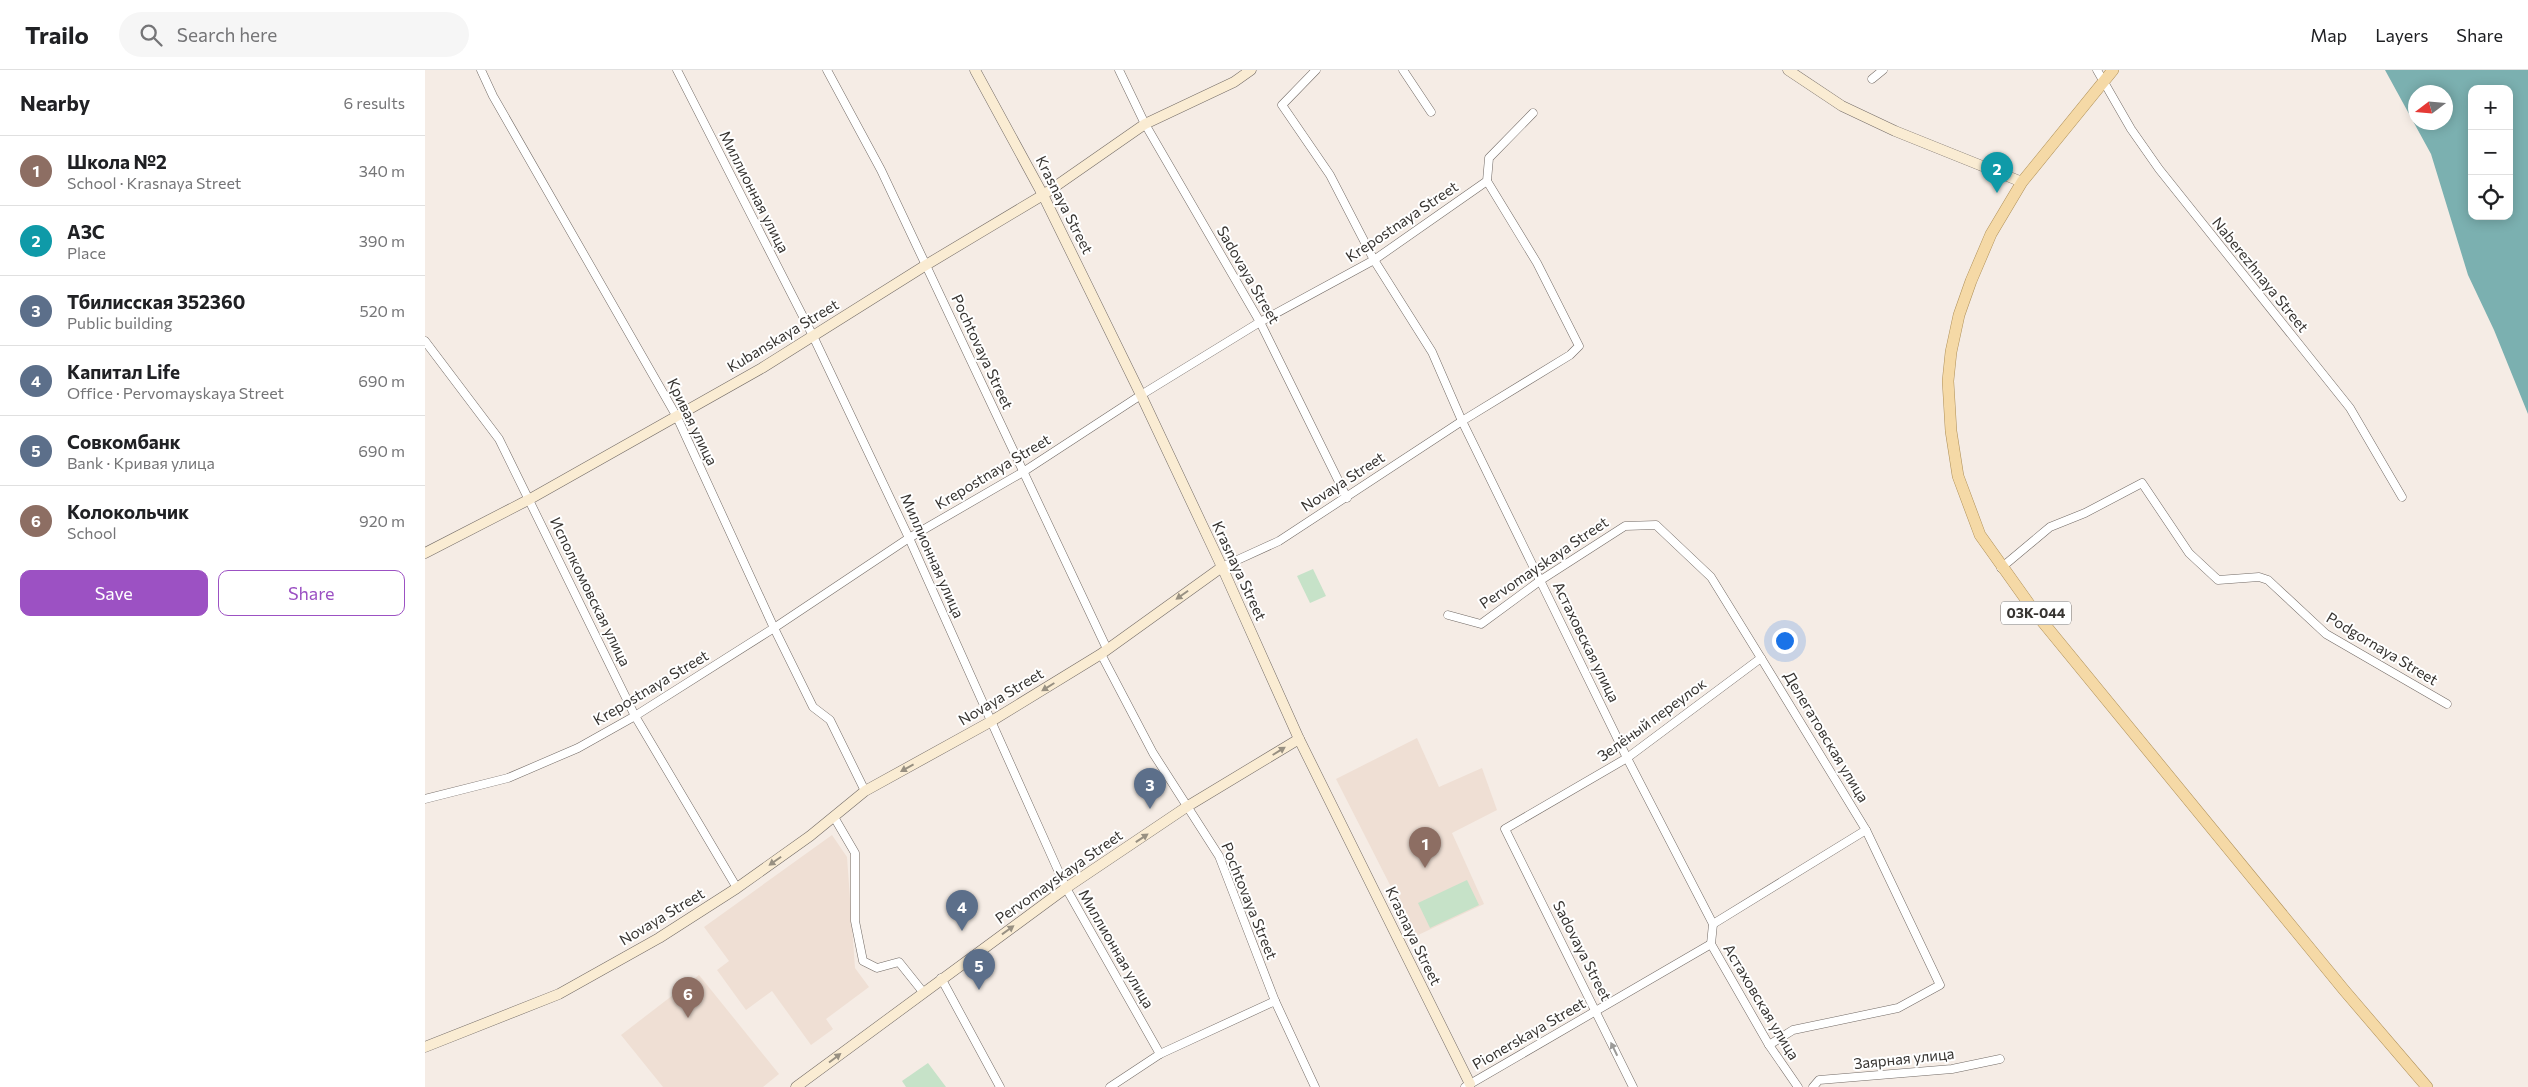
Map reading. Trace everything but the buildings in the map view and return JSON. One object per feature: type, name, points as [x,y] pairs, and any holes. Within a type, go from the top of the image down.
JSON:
[{"type":"main road","name":"03К-044","points":[[2113,70],[2022,182],[1991,234],[1959,315],[1951,352],[1948,381],[1951,431],[1958,476],[1980,535],[2001,568],[2037,615],[2344,990],[2427,1087]]},
{"type":"street","name":"Кривая улица","points":[[481,70],[493,96],[677,416],[774,628],[813,707],[830,720],[865,791]]},
{"type":"street","name":"Миллионная улица","points":[[677,70],[813,336],[909,538],[1065,888],[1159,1054]]},
{"type":"street","name":"Pochtovaya Street","points":[[827,70],[881,170],[926,264],[1153,753],[1219,856],[1275,1001],[1315,1087]]},
{"type":"street","name":"Krasnaya Street","points":[[975,70],[1043,195],[1141,395],[1222,567],[1299,739],[1469,1086]]},
{"type":"street","name":"Sadovaya Street","points":[[1119,70],[1145,124],[1260,322],[1347,498]]},
{"type":"street","name":"Kubanskaya Street","points":[[425,553],[530,499],[677,416],[813,336],[926,264],[1043,195],[1145,124],[1234,82],[1251,70]]},
{"type":"street","name":"Астаховская улица","points":[[1316,70],[1282,105],[1330,175],[1374,260],[1431,352],[1462,421],[1627,758],[1713,924],[1711,944],[1769,1045],[1798,1087]]},
{"type":"street","points":[[1403,70],[1431,112]]},
{"type":"street","points":[[1788,70],[1851,110],[1895,131],[2022,182]]},
{"type":"street","points":[[1872,80],[1883,70]]},
{"type":"street","name":"Naberezhnaya Street","points":[[2097,70],[2131,129],[2159,169],[2350,408],[2402,497]]},
{"type":"street","points":[[1487,182],[1489,158],[1533,113]]},
{"type":"street","name":"Krepostnaya Street","points":[[425,799],[508,778],[578,748],[635,716],[774,628],[909,538],[1023,472],[1141,395],[1260,322],[1374,260],[1487,182]]},
{"type":"street","name":"Novaya Street","points":[[425,1047],[559,994],[659,938],[737,888],[834,817],[865,791],[990,722],[1104,651],[1222,567],[1279,541],[1462,421],[1571,355],[1579,346],[1537,263],[1487,182]]},
{"type":"street","name":"Исполкомовская улица","points":[[425,341],[499,439],[635,716],[737,888]]},
{"type":"street","name":"Podgornaya Street","points":[[2001,568],[2050,527],[2085,513],[2142,483],[2189,554],[2218,580],[2259,577],[2269,580],[2326,634],[2447,704]]},
{"type":"street","name":"Pervomayskaya Street","points":[[1448,615],[1481,624],[1541,580],[1625,526],[1657,525]]},
{"type":"street","name":"Делегатовская улица","points":[[1657,525],[1711,577],[1761,658],[1866,830],[1940,985],[1897,1008],[1793,1030],[1769,1045]]},
{"type":"street","name":"Зелёный переулок","points":[[1505,829],[1627,758],[1761,658]]},
{"type":"street","name":"Pervomayskaya Street","points":[[796,1087],[1065,888],[1188,806],[1299,739]]},
{"type":"street","points":[[834,817],[855,853],[855,921],[863,960],[877,968],[899,962],[923,992]]},
{"type":"street","name":"Sadovaya Street","points":[[1505,829],[1633,1087]]},
{"type":"street","points":[[1713,924],[1866,830]]},
{"type":"street","name":"Pionerskaya Street","points":[[1469,1086],[1711,944]]},
{"type":"street","points":[[941,978],[1000,1087]]},
{"type":"street","points":[[1110,1087],[1159,1054],[1275,1001]]},
{"type":"street","name":"Заярная улица","points":[[1813,1087],[1819,1080],[1953,1069],[2000,1059]]},
{"type":"shaded area","points":[[1417,738],[1439,787],[1482,768],[1497,810],[1452,833],[1484,904],[1416,936],[1336,779]]},
{"type":"shaded area","points":[[832,835],[847,857],[855,968],[869,987],[826,1019],[833,1029],[811,1045],[772,991],[746,1010],[717,970],[729,961],[704,927]]},
{"type":"shaded area","points":[[699,975],[779,1074],[763,1087],[663,1087],[621,1035]]},
{"type":"green space","points":[[1313,569],[1326,596],[1310,603],[1297,576]]},
{"type":"green space","points":[[1467,880],[1479,905],[1430,928],[1418,903]]},
{"type":"green space","points":[[928,1063],[946,1087],[906,1087],[902,1081]]},
{"type":"water","points":[[2385,70],[2528,70],[2528,414],[2494,330],[2468,275],[2431,154],[2418,130],[2453,130],[2453,85],[2408,85],[2408,112]]},
{"type":"place","name":"АЗС","points":[[1997,193]]},
{"type":"place","name":"Тбилисская 352360","points":[[1150,809]]},
{"type":"place","name":"Школа №2","points":[[1425,868]]},
{"type":"place","name":"Капитал Life","points":[[962,931]]},
{"type":"place","name":"Совкомбанк","points":[[979,990]]},
{"type":"place","name":"Колокольчик","points":[[688,1018]]}]
